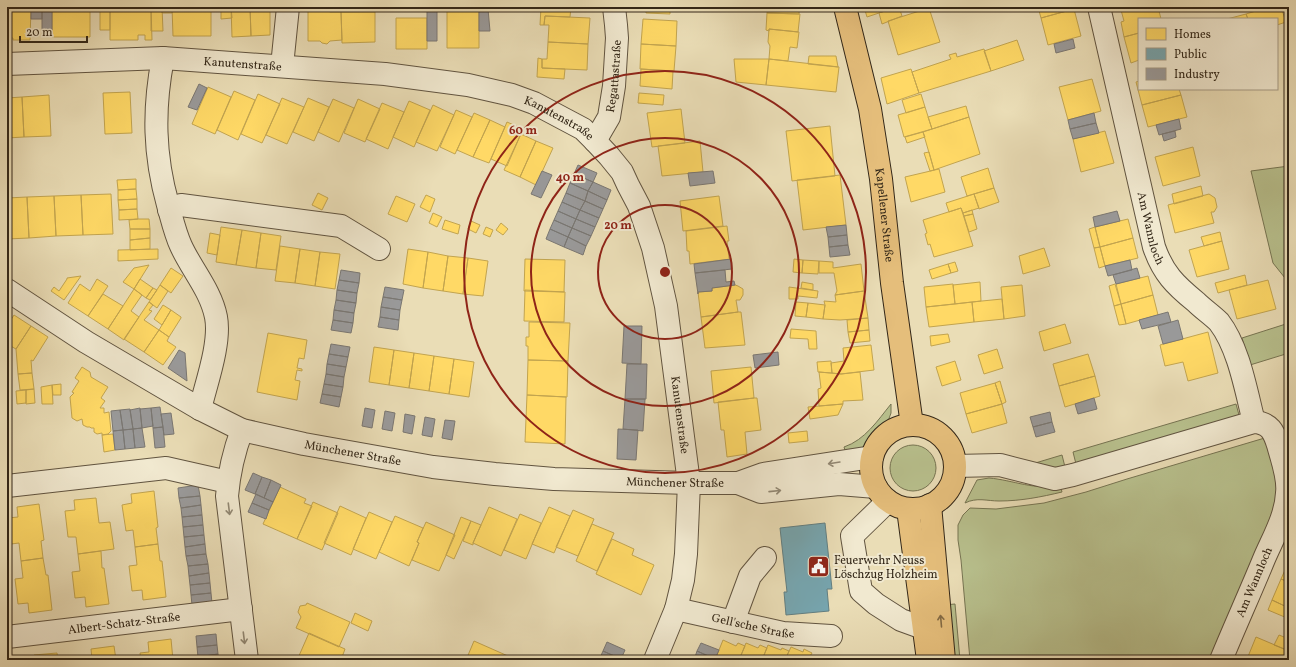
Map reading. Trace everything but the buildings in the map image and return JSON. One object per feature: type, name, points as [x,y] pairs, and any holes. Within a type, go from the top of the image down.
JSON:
[{"type":"main road","name":"Kapellener Straße","points":[[845,7],[870,109],[912,424]]},
{"type":"main road","points":[[891,499],[930,505],[939,500],[950,488],[953,481],[955,466],[952,450],[942,436],[928,427],[912,424],[894,429],[886,434],[875,448],[872,457],[871,472],[891,499],[923,628],[928,660]]},
{"type":"main road","points":[[930,505],[944,660]]},
{"type":"street","points":[[282,66],[288,7]]},
{"type":"street","name":"Regattastraße","points":[[595,141],[609,118],[614,86],[617,38],[614,7]]},
{"type":"street","name":"Am Wannloch","points":[[1099,7],[1154,248],[1164,271],[1172,282],[1214,318],[1225,332],[1232,344],[1254,422],[1265,424],[1271,429],[1275,436],[1283,463],[1288,490],[1287,499],[1278,527],[1221,660]]},
{"type":"street","points":[[163,58],[156,105],[156,147],[159,171],[180,244],[212,302],[216,317],[216,339],[213,358],[200,409]]},
{"type":"street","name":"Kanutenstraße","points":[[7,64],[163,58],[385,74],[468,85],[497,92],[534,103],[583,129],[609,156],[625,179],[639,206],[652,248],[666,306],[689,483]]},
{"type":"street","points":[[169,210],[181,205],[341,226],[379,250]]},
{"type":"street","name":"Münchener Straße","points":[[7,290],[86,342],[200,409],[242,430],[304,444],[433,467],[554,479],[689,483],[738,483],[763,474],[872,457]]},
{"type":"street","points":[[955,466],[1000,466],[1055,479],[1073,476],[1254,422]]},
{"type":"street","points":[[242,430],[237,442],[228,482],[227,496],[247,660]]},
{"type":"street","points":[[7,486],[166,468],[228,482]]},
{"type":"street","points":[[655,660],[676,608],[683,580],[686,554],[689,483]]},
{"type":"street","name":"Münchener Straße","points":[[738,483],[762,492],[840,484],[891,499]]},
{"type":"street","points":[[891,499],[852,536],[861,591],[876,604],[901,620],[923,628]]},
{"type":"street","points":[[732,622],[750,576],[765,558]]},
{"type":"street","name":"Gell'sche Straße","points":[[676,608],[783,633],[831,636]]},
{"type":"street","name":"Albert-Schatz-Straße","points":[[7,637],[241,609]]},
{"type":"green space","points":[[1289,166],[1289,283],[1273,263],[1251,171]]},
{"type":"green space","points":[[1289,323],[1289,353],[1250,365],[1242,338]]},
{"type":"green space","points":[[891,404],[891,413],[887,424],[868,445],[852,455],[847,456],[844,447],[852,444],[865,435]]},
{"type":"green space","points":[[1236,404],[1239,415],[1076,464],[1073,452]]},
{"type":"green space","points":[[1268,437],[1278,487],[1274,514],[1212,660],[970,660],[958,540],[958,525],[963,515],[970,508],[996,509],[1044,503],[1086,492]]},
{"type":"green space","points":[[918,445],[930,451],[935,459],[935,477],[930,485],[922,490],[908,491],[896,485],[891,477],[890,463],[896,451],[904,446]]},
{"type":"green space","points":[[1062,455],[1065,467],[1055,468],[1032,464]]},
{"type":"green space","points":[[989,478],[1042,487],[1060,485],[1062,492],[1039,497],[1007,501],[978,500],[965,503],[977,480]]},
{"type":"green space","points":[[955,604],[960,660],[950,660],[944,605]]},
{"type":"place","name":"Feuerwehr Neuss Löschzug Holzheim","points":[[818,567]]}]
